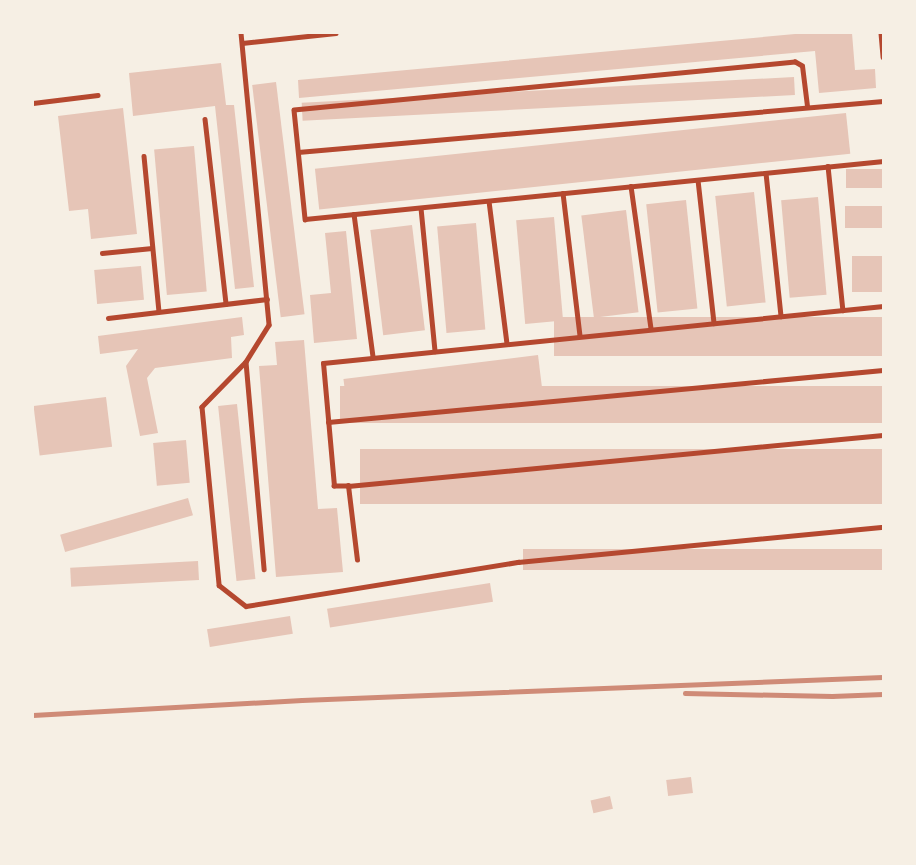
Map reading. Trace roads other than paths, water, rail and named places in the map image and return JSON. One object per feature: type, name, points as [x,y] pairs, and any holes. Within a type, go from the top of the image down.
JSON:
[{"type":"lane","points":[[241,33],[269,325],[246,362],[202,407],[219,585],[246,606],[518,562],[883,527]]},
{"type":"lane","points":[[242,43],[335,33]]},
{"type":"lane","points":[[881,33],[883,57]]},
{"type":"lane","points":[[807,106],[802,66],[795,62],[294,110],[305,219],[883,161]]},
{"type":"lane","points":[[33,103],[98,95]]},
{"type":"lane","points":[[298,152],[883,101]]},
{"type":"lane","points":[[205,119],[226,304]]},
{"type":"lane","points":[[144,156],[159,311]]},
{"type":"lane","points":[[828,166],[843,310]]},
{"type":"lane","points":[[766,173],[782,316]]},
{"type":"lane","points":[[698,180],[714,323]]},
{"type":"lane","points":[[630,186],[651,329]]},
{"type":"lane","points":[[563,193],[580,336]]},
{"type":"lane","points":[[489,201],[507,344]]},
{"type":"lane","points":[[421,208],[435,351]]},
{"type":"lane","points":[[354,214],[372,357]]},
{"type":"lane","points":[[102,253],[152,248]]},
{"type":"lane","points":[[108,318],[267,300]]},
{"type":"lane","points":[[883,306],[323,363],[334,486],[883,435]]},
{"type":"lane","points":[[246,362],[264,569]]},
{"type":"lane","points":[[328,422],[883,370]]},
{"type":"lane","points":[[348,486],[357,560]]},
{"type":"railway","points":[[33,715],[302,700],[883,677]]},
{"type":"railway","points":[[685,693],[832,696],[883,694]]}]
